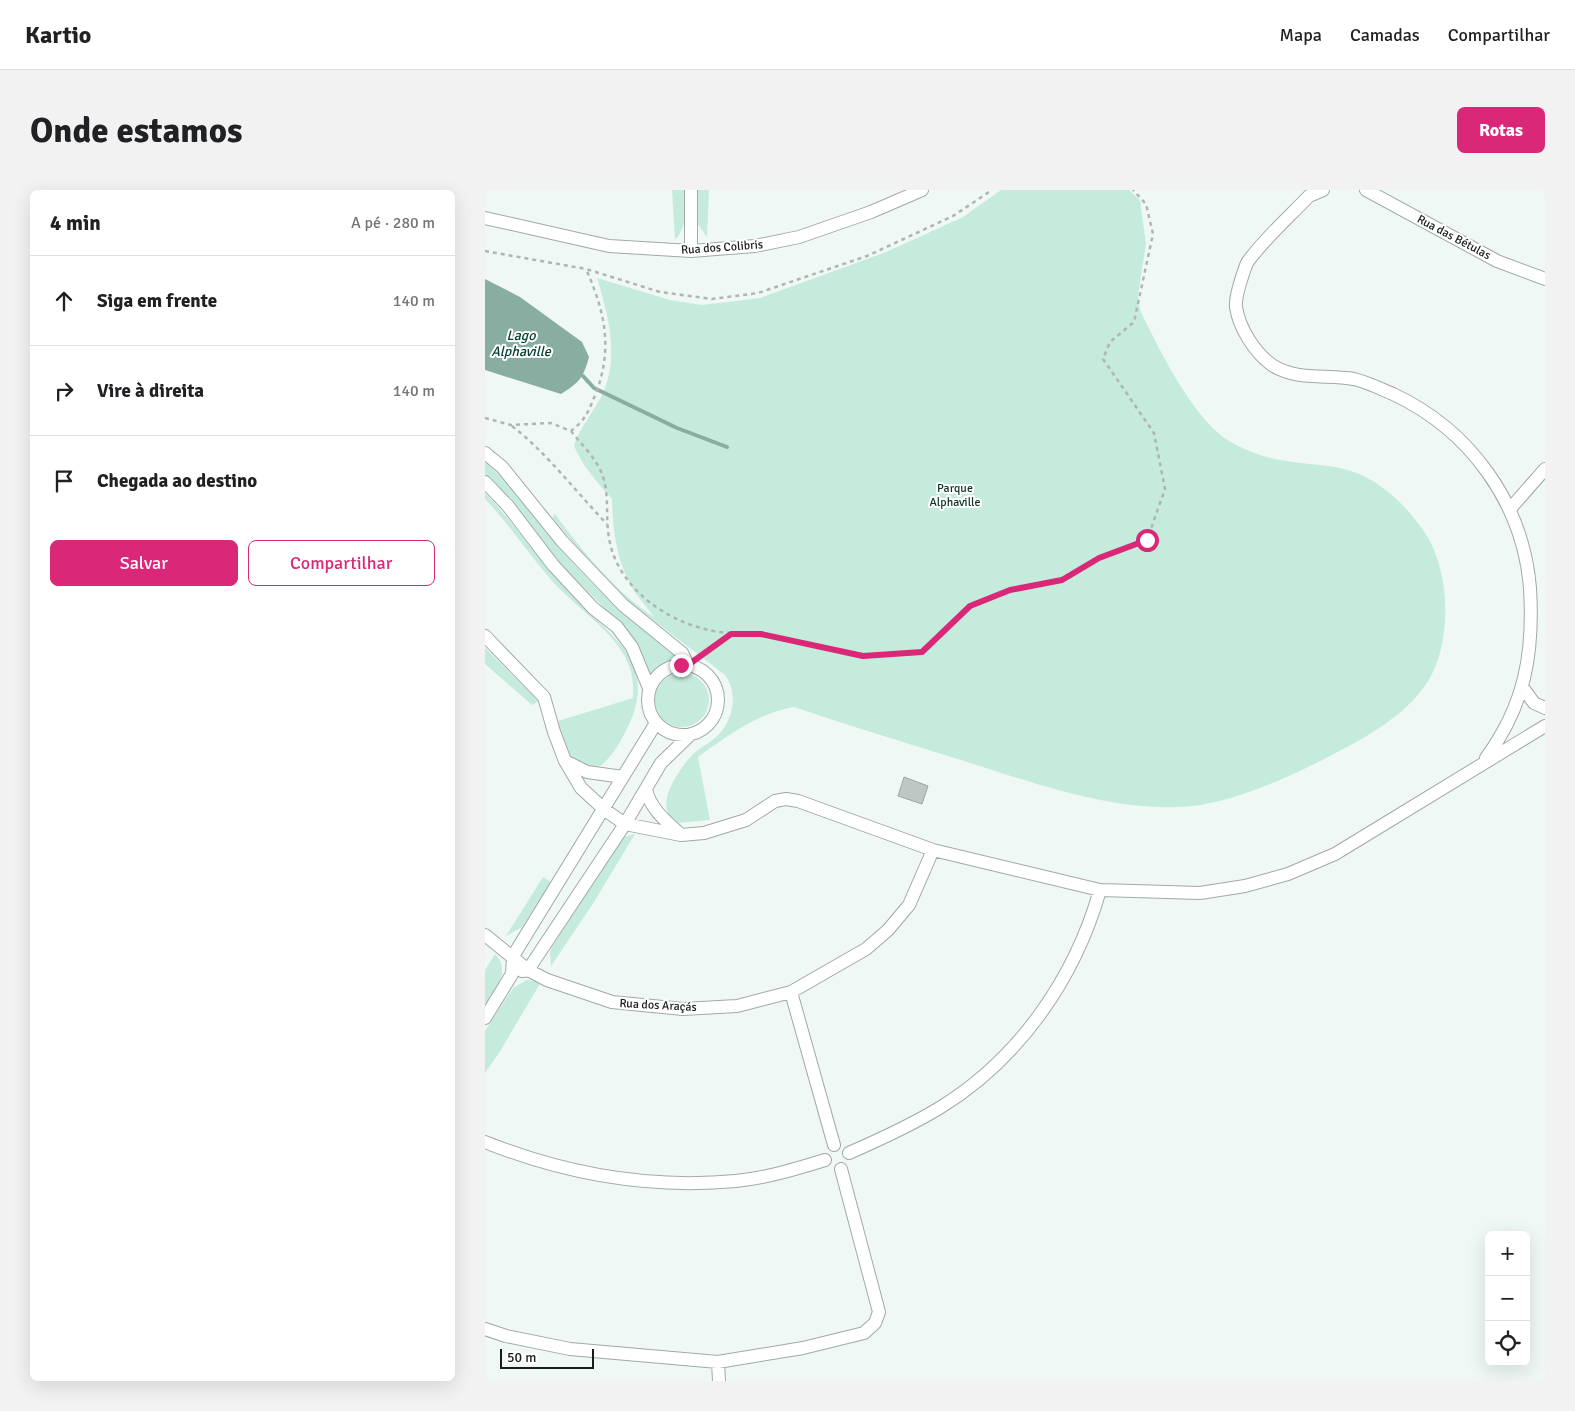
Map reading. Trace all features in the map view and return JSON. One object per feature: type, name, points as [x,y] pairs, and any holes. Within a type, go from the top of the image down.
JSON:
[{"type":"street","points":[[691,190],[691,251]]},
{"type":"street","name":"Rua dos Colibris","points":[[485,218],[609,246],[691,251],[755,246],[799,237],[871,212],[922,190]]},
{"type":"street","points":[[1323,190],[1309,196],[1248,261],[1240,283],[1236,306],[1244,331],[1256,350],[1272,365],[1292,374],[1354,380],[1406,400],[1439,420],[1467,448],[1494,482],[1510,510],[1528,572],[1532,616],[1523,688],[1517,705],[1495,746],[1483,762]]},
{"type":"street","name":"Rua das Bétulas","points":[[1366,190],[1497,261],[1545,279]]},
{"type":"street","points":[[485,453],[503,467],[562,541],[596,577],[623,605],[682,653],[688,665]]},
{"type":"street","points":[[1510,510],[1545,469]]},
{"type":"street","points":[[485,482],[508,506],[553,565],[593,608],[617,627],[632,647],[649,688],[649,710],[656,723],[671,733],[691,734]]},
{"type":"street","points":[[485,636],[544,696],[553,732],[565,761],[581,788],[605,810],[625,824],[681,836],[704,833],[746,820],[775,801],[786,799],[798,801],[933,850],[1100,890],[1200,893],[1245,886],[1288,874],[1352,845],[1483,762],[1545,726]]},
{"type":"street","points":[[512,974],[528,970],[625,824],[661,764],[691,734],[704,728],[711,720],[718,699],[716,688],[708,675],[699,668],[688,665],[677,665],[665,670],[649,688]]},
{"type":"street","points":[[1523,688],[1535,703],[1545,708]]},
{"type":"street","points":[[485,1018],[512,974],[513,956],[605,810],[656,723]]},
{"type":"street","points":[[565,761],[587,772],[623,778]]},
{"type":"street","points":[[647,789],[648,798],[653,807],[681,836]]},
{"type":"street","name":"Rua dos Araçás","points":[[485,935],[528,970],[547,980],[612,1002],[683,1009],[737,1006],[791,992],[865,949],[888,930],[909,905],[933,850]]},
{"type":"street","points":[[849,1153],[890,1135],[942,1106],[981,1078],[1019,1040],[1052,998],[1077,956],[1091,923],[1100,890]]},
{"type":"street","points":[[791,992],[833,1145]]},
{"type":"street","points":[[485,1142],[528,1159],[596,1176],[659,1184],[736,1181],[780,1173],[825,1160]]},
{"type":"street","points":[[833,1145],[843,1146],[849,1153],[848,1163],[841,1169],[831,1168],[825,1160],[826,1151],[833,1145]]},
{"type":"street","points":[[485,1329],[506,1336],[570,1349],[718,1362],[803,1348],[864,1333],[875,1323],[879,1312],[877,1297],[841,1169]]},
{"type":"street","points":[[718,1362],[719,1381]]},
{"type":"path","points":[[485,251],[586,269],[660,292],[712,299],[758,293],[867,256],[953,216],[992,190]]},
{"type":"path","points":[[485,418],[511,425],[551,423],[571,431],[603,475],[607,495],[610,544],[616,562],[645,598],[665,614],[695,627],[731,634],[761,634],[863,656],[922,652],[970,606],[1010,590],[1062,580],[1099,558],[1147,540],[1165,489],[1155,433],[1103,359],[1110,342],[1134,322],[1153,234],[1145,204],[1133,190]]},
{"type":"path","points":[[571,431],[587,416],[602,377],[606,356],[605,332],[596,295],[586,269]]},
{"type":"path","points":[[511,425],[544,452],[570,485],[608,525]]},
{"type":"path","points":[[688,665],[731,634]]},
{"type":"green space","points":[[672,190],[685,190],[684,223],[675,240]]},
{"type":"green space","points":[[697,190],[709,190],[707,237],[698,224]]},
{"type":"green space","name":"Parque Alphaville","points":[[1001,190],[1129,190],[1140,200],[1146,244],[1138,295],[1140,310],[1178,382],[1202,416],[1229,441],[1252,452],[1285,461],[1335,467],[1368,478],[1395,498],[1423,530],[1432,546],[1439,565],[1445,606],[1445,627],[1441,648],[1427,683],[1418,695],[1396,716],[1357,742],[1315,764],[1281,780],[1244,794],[1208,804],[1192,806],[1135,805],[1076,795],[794,707],[768,714],[743,726],[698,757],[710,820],[678,823],[670,816],[667,808],[670,789],[681,769],[693,754],[715,738],[726,724],[730,716],[733,699],[729,683],[725,675],[627,600],[589,562],[553,518],[554,513],[587,555],[613,583],[626,596],[654,617],[637,595],[625,573],[617,549],[612,499],[586,468],[574,446],[602,395],[610,366],[611,351],[608,321],[597,278],[670,300],[702,305],[760,298],[886,252],[963,217]]},
{"type":"green space","points":[[485,462],[511,488],[550,537],[594,586],[626,616],[677,657],[649,675],[643,656],[631,634],[570,574],[542,542],[511,499],[485,474]]},
{"type":"green space","points":[[485,493],[551,572],[582,606],[612,634],[630,658],[636,672],[638,686],[637,702],[622,738],[615,750],[602,765],[582,766],[575,762],[566,748],[558,721],[633,698],[632,677],[625,657],[611,637],[544,572],[485,499]]},
{"type":"green space","points":[[485,648],[539,701],[532,705],[485,664]]},
{"type":"green space","points":[[677,673],[687,673],[697,677],[705,685],[709,700],[705,715],[697,723],[687,727],[677,727],[667,723],[659,715],[655,705],[655,695],[659,685],[667,677]]},
{"type":"green space","points":[[635,834],[594,902],[551,966],[550,952],[552,947],[616,845],[624,837]]},
{"type":"green space","points":[[543,877],[551,882],[522,927],[506,936]]},
{"type":"green space","points":[[495,954],[500,960],[502,974],[497,987],[485,1006],[485,970]]},
{"type":"green space","points":[[527,980],[541,982],[485,1073],[485,1031],[513,988]]},
{"type":"water","name":"Lago Alphaville","points":[[485,279],[520,297],[582,342],[589,357],[583,375],[573,386],[561,394],[485,370]]},
{"type":"building","points":[[904,777],[928,786],[922,804],[898,796]]},
{"type":"waterway","points":[[583,376],[594,388],[677,428],[727,447]]},
{"type":"route","points":[[681,665],[688,665],[731,634],[761,634],[863,656],[922,652],[970,606],[1010,590],[1062,580],[1099,558],[1147,540]]}]
